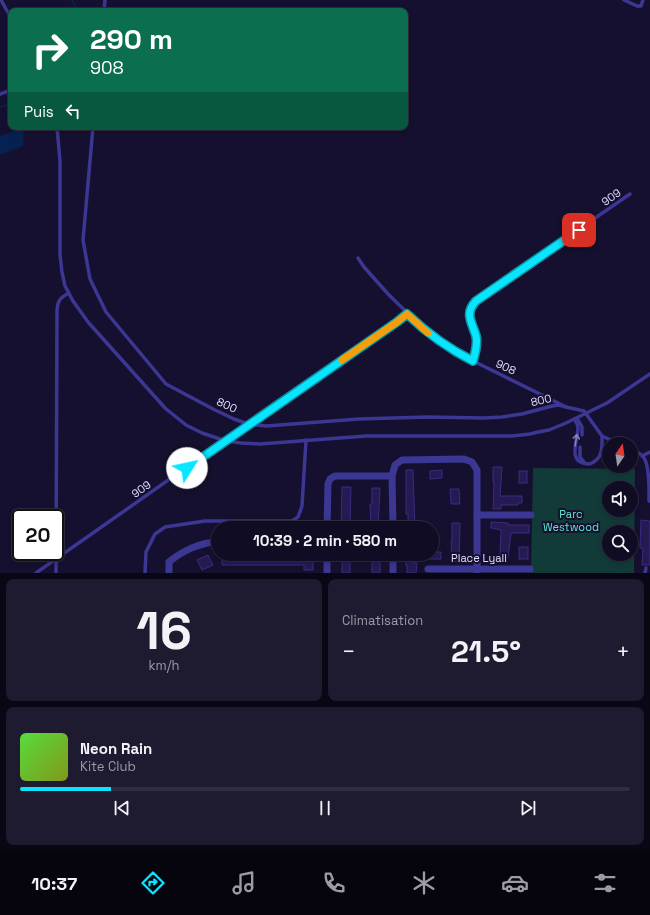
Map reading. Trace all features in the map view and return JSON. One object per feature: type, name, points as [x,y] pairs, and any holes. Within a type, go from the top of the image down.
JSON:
[{"type":"street","points":[[393,521],[392,476],[395,465],[402,460],[464,459],[472,462],[477,470],[476,571]]},
{"type":"street","points":[[328,521],[328,484],[330,479],[335,476],[392,476]]},
{"type":"street","points":[[477,515],[531,515]]},
{"type":"street","points":[[169,573],[169,562],[177,556],[193,548],[211,542]]},
{"type":"street","points":[[327,561],[327,573]]},
{"type":"street","points":[[393,561],[393,573]]},
{"type":"street","name":"Place Lyall","points":[[428,568],[476,571],[530,569]]},
{"type":"lane","points":[[1,0],[8,13]]},
{"type":"lane","points":[[624,0],[637,6],[640,6],[643,0]]},
{"type":"lane","points":[[57,130],[60,161],[60,255],[62,272],[69,293],[77,308],[88,322],[173,415],[186,425],[202,433],[241,443],[260,444],[366,436],[530,434],[549,430],[607,403],[650,374]]},
{"type":"lane","name":"800","points":[[93,130],[83,240],[90,279],[106,312],[166,384],[234,419],[248,424],[266,426],[359,418],[493,418],[515,415],[555,405],[566,407]]},
{"type":"lane","name":"909","points":[[473,361],[476,336],[472,327],[470,311],[471,306],[476,301],[630,194]]},
{"type":"lane","name":"908","points":[[358,258],[407,314],[438,341],[461,355],[566,407],[586,413]]},
{"type":"lane","points":[[57,509],[57,307],[62,296],[69,293]]},
{"type":"lane","name":"909","points":[[64,553],[407,314]]},
{"type":"lane","points":[[576,418],[578,427],[575,455],[579,461],[589,464],[597,460],[601,453],[602,436],[586,413]]},
{"type":"lane","points":[[576,418],[583,429],[582,435]]},
{"type":"lane","points":[[145,573],[146,552],[154,534],[165,527],[205,521],[292,521],[298,517],[302,506],[306,440]]},
{"type":"lane","points":[[580,448],[580,457],[584,462],[589,464]]},
{"type":"lane","points":[[642,456],[650,452]]},
{"type":"lane","points":[[638,453],[647,461],[650,501]]},
{"type":"lane","name":"909","points":[[36,573],[53,561]]},
{"type":"lane","points":[[56,573],[57,561]]},
{"type":"lane","points":[[646,568],[646,573]]},
{"type":"green space","name":"Parc Westwood","points":[[533,468],[602,469],[602,473],[635,473],[635,481],[602,481],[602,517],[635,517],[634,525],[602,525],[602,561],[634,561],[634,573],[531,573]]},
{"type":"water","points":[[16,130],[24,130],[23,146],[0,155],[0,136]]},
{"type":"building","points":[[493,467],[502,467],[500,496],[522,496],[522,503],[518,503],[518,505],[501,505],[501,509],[493,509]]},
{"type":"building","points":[[406,470],[413,470],[415,521],[408,521],[408,514],[406,514]]},
{"type":"building","points":[[442,470],[442,478],[430,479],[430,471]]},
{"type":"building","points":[[519,471],[527,471],[527,483],[519,483]]},
{"type":"building","points":[[342,487],[351,487],[350,521],[341,521]]},
{"type":"building","points":[[372,488],[380,488],[378,521],[371,521],[370,504],[372,504]]},
{"type":"building","points":[[450,489],[459,489],[460,504],[451,504]]},
{"type":"building","points":[[641,520],[650,521],[650,565],[642,565],[643,548],[640,548]]},
{"type":"building","points":[[491,522],[508,523],[508,525],[529,525],[529,533],[511,533],[508,558],[502,558],[503,555],[500,555],[501,530],[491,528]]},
{"type":"building","points":[[452,523],[460,523],[459,562],[452,561]]},
{"type":"building","points":[[519,547],[528,547],[528,559],[519,559]]},
{"type":"building","points":[[439,552],[441,552],[441,559],[439,559]]},
{"type":"building","points":[[208,555],[213,565],[202,570],[197,560]]},
{"type":"building","points":[[222,561],[313,561],[313,570],[304,570],[304,565],[222,565]]},
{"type":"building","points":[[342,561],[350,561],[350,573],[342,573]]},
{"type":"building","points":[[372,561],[380,561],[380,573],[372,573]]},
{"type":"building","points":[[406,561],[413,561],[413,563],[417,563],[416,573],[407,573]]},
{"type":"waterway","points":[[72,0],[76,8]]},
{"type":"waterway","points":[[0,107],[8,104]]},
{"type":"slow traffic","points":[[342,360],[407,314],[428,333]]},
{"type":"route","points":[[187,468],[407,314],[438,341],[473,361],[476,336],[472,327],[470,316],[471,306],[476,301],[579,230]]}]
